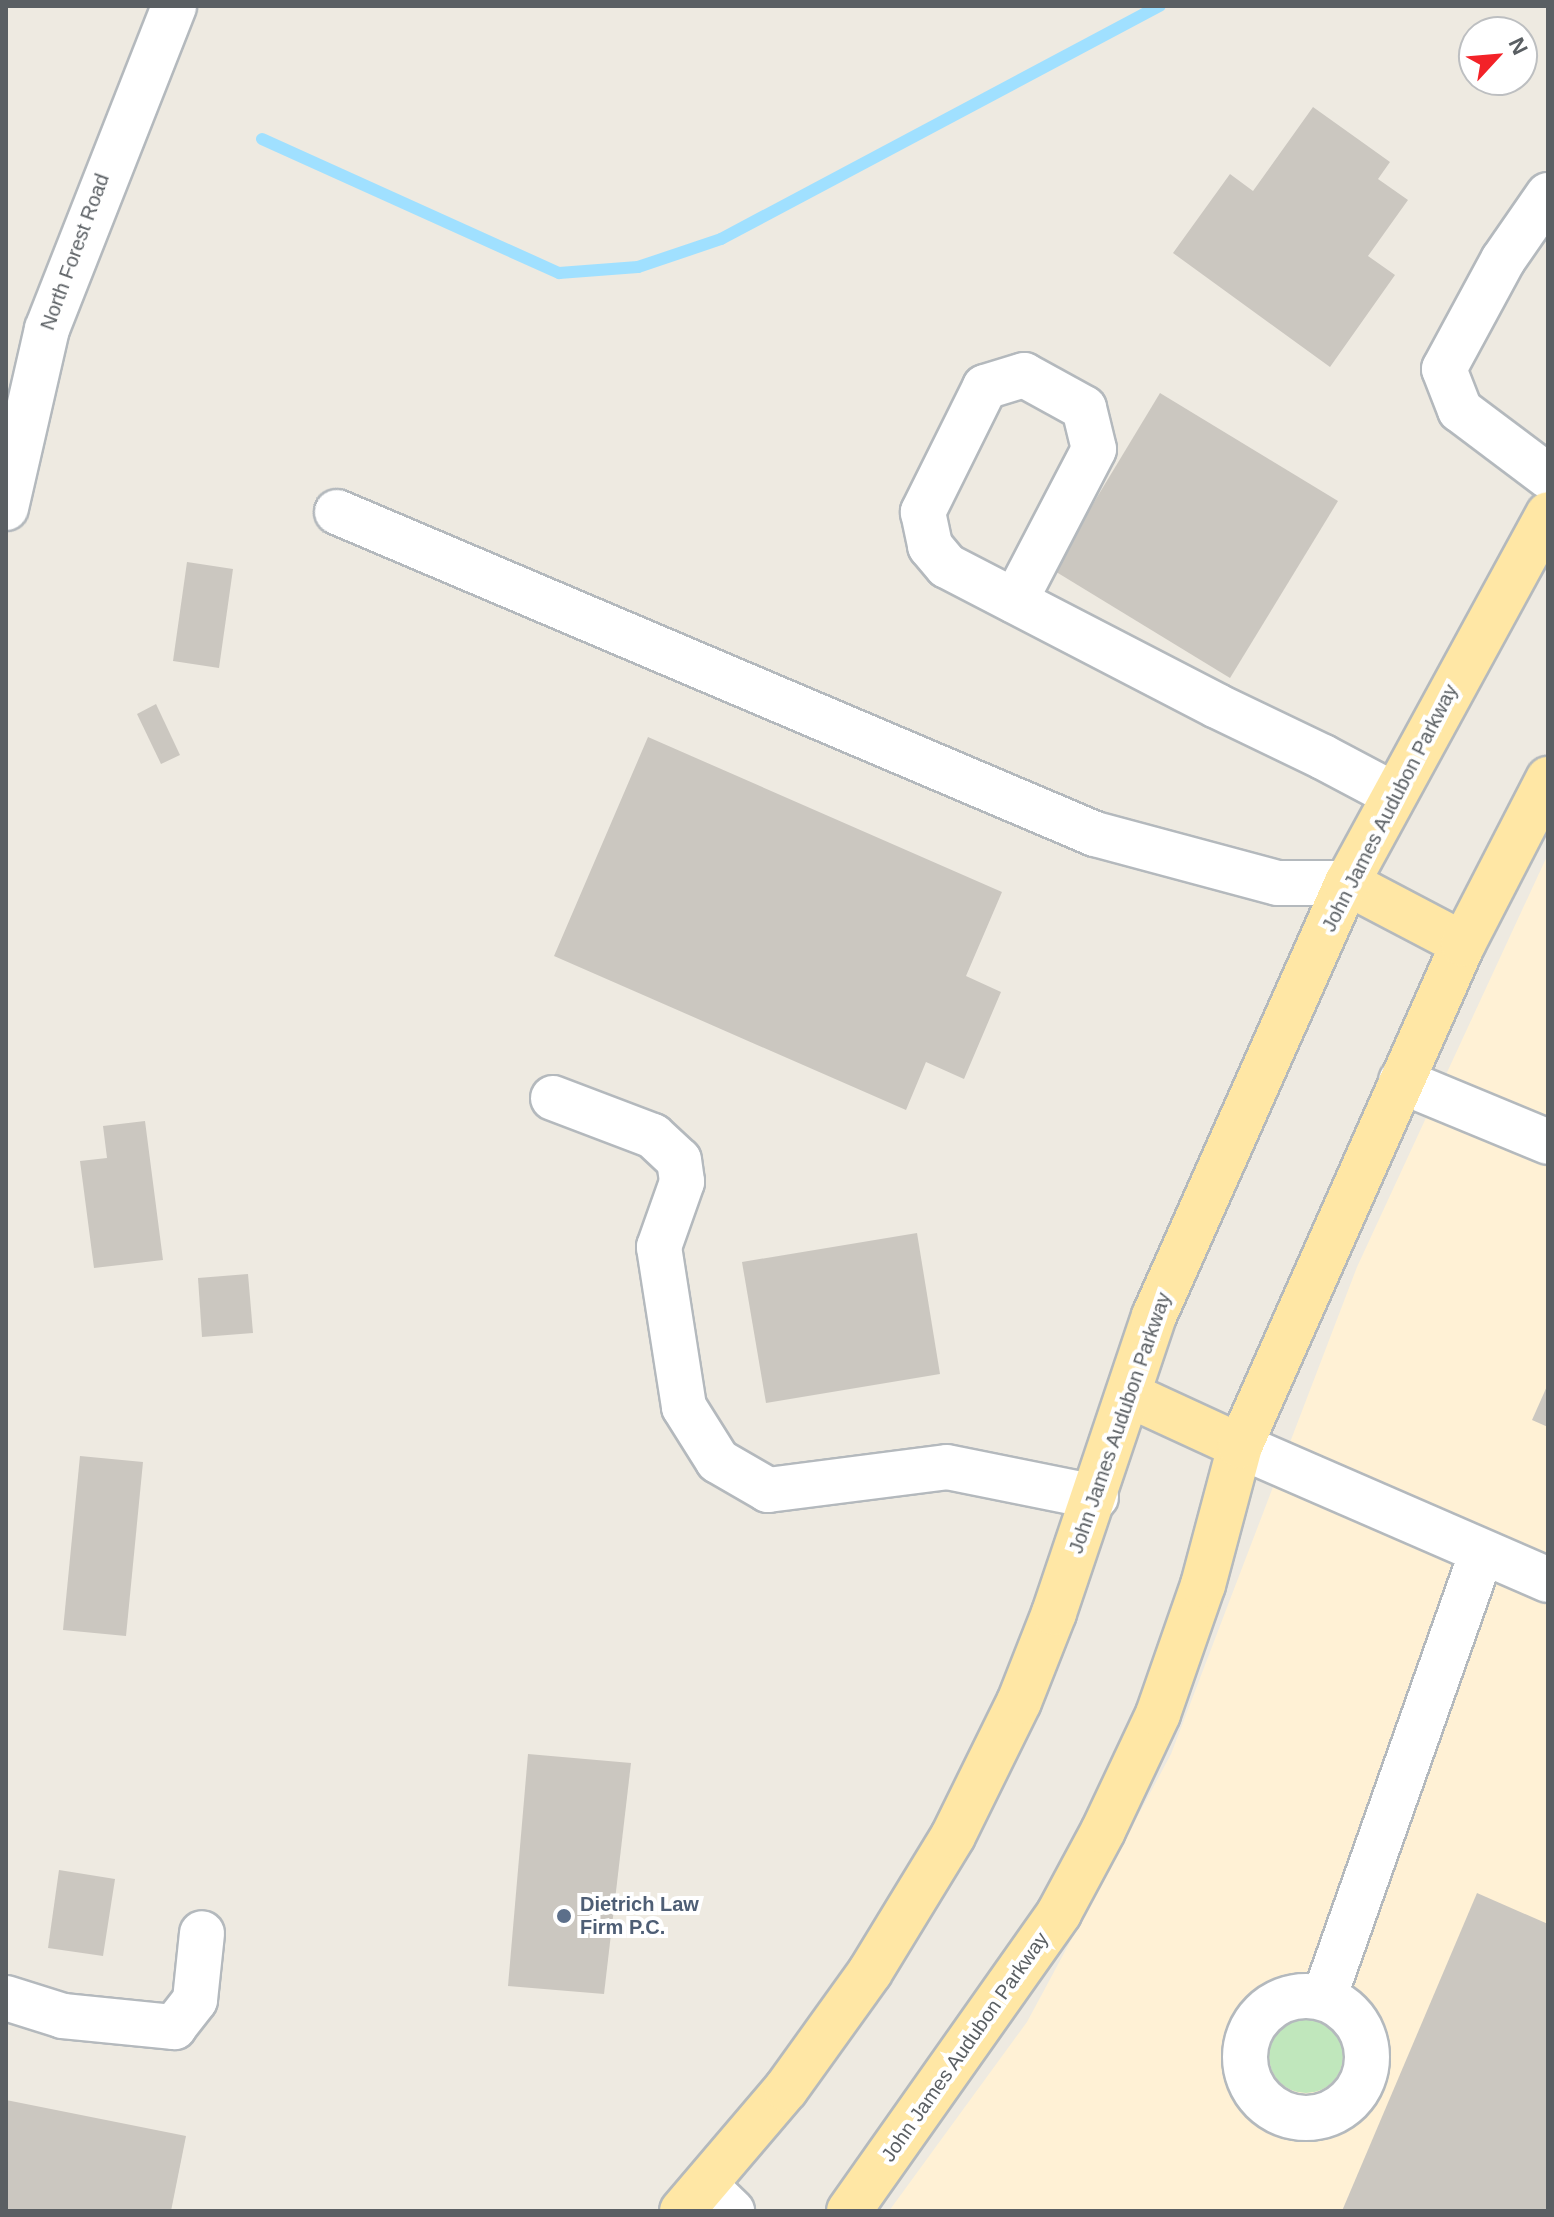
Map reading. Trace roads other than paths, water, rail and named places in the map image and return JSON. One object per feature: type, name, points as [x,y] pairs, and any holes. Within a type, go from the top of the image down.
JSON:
[{"type":"main road","name":"John James Audubon Parkway","points":[[707,2203],[870,1972],[953,1836],[1019,1702],[1096,1497],[1154,1316],[1347,883],[1548,514]]},
{"type":"main road","name":"John James Audubon Parkway","points":[[849,2211],[1059,1913],[1103,1831],[1158,1714],[1193,1614],[1240,1446],[1463,944],[1548,779]]},
{"type":"main road","points":[[1347,883],[1463,944]]},
{"type":"main road","points":[[1129,1395],[1240,1446]]},
{"type":"street","name":"North Forest Road","points":[[6,508],[47,329],[174,6]]},
{"type":"street","points":[[1548,195],[1503,260],[1444,369],[1460,410],[1548,476]]},
{"type":"street","points":[[1015,601],[1094,449],[1084,408],[1024,375],[985,387],[923,512],[930,546],[947,566],[1015,601],[1393,794]]},
{"type":"street","points":[[337,512],[1095,834],[1278,883],[1347,883]]},
{"type":"street","points":[[1401,1081],[1548,1142]]},
{"type":"street","points":[[553,1098],[653,1136],[679,1160],[682,1182],[659,1247],[684,1407],[718,1461],[768,1490],[947,1467],[1096,1497]]},
{"type":"street","points":[[1240,1446],[1548,1580]]},
{"type":"street","points":[[1324,1998],[1482,1552]]},
{"type":"street","points":[[6,1998],[63,2016],[174,2027],[195,2000],[202,1933]]},
{"type":"waterway","points":[[262,139],[559,273],[638,267],[721,239],[1160,6]]},
{"type":"place","name":"Dietrich Law Firm P.C.","points":[[564,1916]]}]
